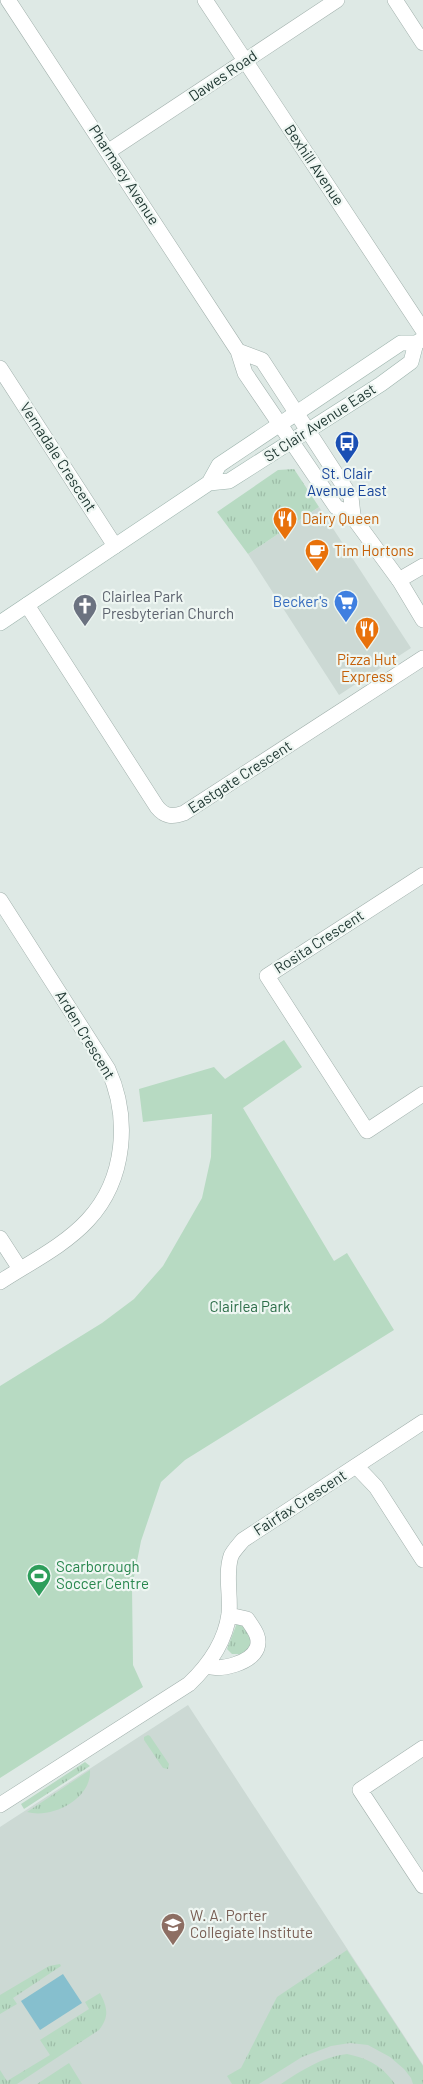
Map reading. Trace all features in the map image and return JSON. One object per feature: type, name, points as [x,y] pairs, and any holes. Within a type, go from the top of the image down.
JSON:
[{"type":"street","name":"Pharmacy Avenue","points":[[8,0],[109,151],[238,351],[246,373],[336,506],[352,516],[399,580],[423,620]]},
{"type":"street","name":"Bexhill Avenue","points":[[205,0],[421,337]]},
{"type":"street","name":"Dawes Road","points":[[109,151],[337,0]]},
{"type":"street","points":[[395,0],[423,42]]},
{"type":"street","name":"St Clair Avenue East","points":[[0,623],[209,483],[219,465],[280,423],[401,343],[421,337]]},
{"type":"street","name":"St Clair Avenue East","points":[[209,483],[229,481],[381,384],[408,364],[413,358],[421,337]]},
{"type":"street","name":"Pharmacy Avenue","points":[[238,351],[262,360],[351,496],[352,516]]},
{"type":"street","name":"Vernadale Crescent","points":[[0,368],[115,546]]},
{"type":"street","points":[[399,580],[423,566]]},
{"type":"street","name":"Eastgate Crescent","points":[[27,605],[157,807],[166,815],[173,817],[184,813],[423,658]]},
{"type":"street","name":"Rosita Crescent","points":[[423,875],[266,976],[318,1052],[367,1130],[423,1094]]},
{"type":"street","name":"Arden Crescent","points":[[0,900],[108,1068],[119,1099],[122,1121],[122,1139],[116,1170],[97,1209],[74,1232],[0,1282]]},
{"type":"street","points":[[0,1238],[20,1269]]},
{"type":"street","name":"Fairfax Crescent","points":[[0,1805],[189,1684],[207,1666],[222,1640],[229,1615],[231,1555],[243,1540],[423,1422]]},
{"type":"street","points":[[356,1466],[376,1487],[423,1560]]},
{"type":"street","points":[[207,1666],[214,1668],[231,1665],[249,1658],[257,1648],[257,1633],[247,1619],[229,1615]]},
{"type":"street","points":[[423,1748],[360,1790],[423,1886]]},
{"type":"shaded area","points":[[319,507],[411,648],[339,695],[248,554]]},
{"type":"shaded area","name":"W. A. Porter Collegiate Institute","points":[[188,1705],[423,2065],[423,2084],[0,2084],[0,1827]]},
{"type":"green space","points":[[294,469],[319,507],[248,554],[217,512],[278,470]]},
{"type":"green space","name":"Clairlea Park","points":[[284,1040],[302,1067],[243,1108],[334,1261],[347,1253],[394,1330],[185,1460],[161,1482],[141,1541],[132,1587],[133,1665],[143,1687],[0,1778],[0,1386],[102,1323],[134,1299],[163,1266],[202,1198],[211,1157],[212,1114],[143,1122],[139,1089],[214,1067],[225,1079]]},
{"type":"green space","points":[[237,1623],[248,1627],[253,1647],[242,1654],[232,1654],[227,1649]]},
{"type":"green space","points":[[148,1735],[169,1764],[168,1769],[163,1768],[144,1740],[144,1737]]},
{"type":"green space","points":[[85,1762],[90,1766],[24,1809],[21,1804]]},
{"type":"green space","points":[[90,1770],[85,1790],[69,1805],[48,1812],[27,1812]]},
{"type":"green space","points":[[347,1950],[423,2066],[423,2084],[413,2084],[404,2069],[390,2057],[368,2045],[350,2043],[331,2046],[302,2057],[259,2084],[232,2084],[227,2076],[241,2068],[277,1997]]},
{"type":"green space","points":[[60,1964],[61,1966],[13,1998],[17,2004],[0,2014],[0,1995],[49,1966]]},
{"type":"green space","points":[[100,1993],[106,2016],[99,2030],[17,2084],[0,2084],[0,2070],[7,2081],[50,2055],[40,2040],[89,2009],[85,2002]]},
{"type":"green space","points":[[347,2054],[375,2064],[395,2084],[281,2084],[321,2061]]},
{"type":"green space","points":[[69,2063],[82,2084],[37,2084]]},
{"type":"water","points":[[63,1974],[82,2003],[40,2030],[21,2001]]},
{"type":"place","name":"St. Clair Avenue East","points":[[347,464]]},
{"type":"place","name":"Dairy Queen","points":[[285,540]]},
{"type":"place","name":"Tim Hortons","points":[[317,572]]},
{"type":"place","name":"Becker's","points":[[346,623]]},
{"type":"place","name":"Clairlea Park Presbyterian Church","points":[[85,627]]},
{"type":"place","name":"Pizza Hut Express","points":[[367,650]]},
{"type":"place","name":"Scarborough Soccer Centre","points":[[39,1597]]},
{"type":"place","name":"W. A. Porter Collegiate Institute","points":[[173,1946]]}]
